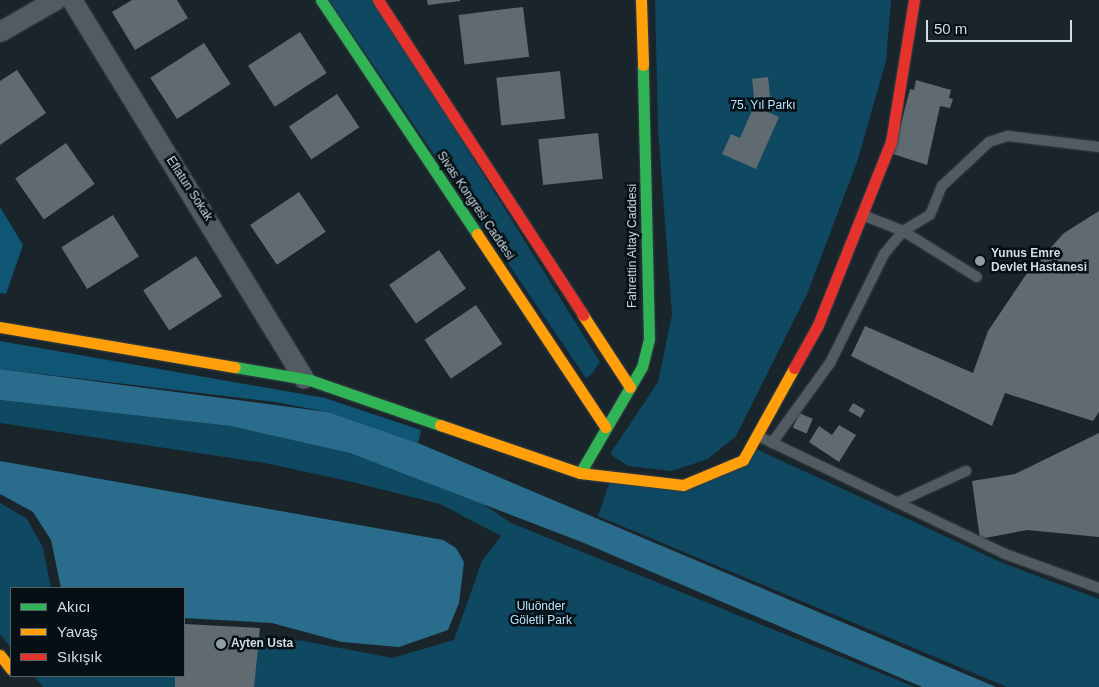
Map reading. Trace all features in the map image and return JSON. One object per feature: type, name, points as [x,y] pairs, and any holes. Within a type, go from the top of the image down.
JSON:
[{"type":"main road","name":"Sivas Kongresi Caddesi","points":[[321,0],[605,427]]},
{"type":"main road","points":[[378,0],[630,387]]},
{"type":"main road","name":"Fahrettin Altay Caddesi","points":[[580,474],[605,427],[642,367],[649,339],[641,0]]},
{"type":"main road","points":[[0,327],[304,379],[580,474],[683,485],[743,460],[818,325],[865,216],[891,142],[914,0]]},
{"type":"main road","points":[[0,655],[10,668]]},
{"type":"street","points":[[0,32],[56,0]]},
{"type":"street","name":"Eflatun Sokak","points":[[72,0],[304,379]]},
{"type":"lane","points":[[772,442],[830,364],[884,254],[903,232],[930,215],[942,186],[989,142],[1008,136],[1099,147]]},
{"type":"lane","points":[[865,216],[903,232],[977,277]]},
{"type":"lane","points":[[757,436],[1005,554],[1099,588]]},
{"type":"lane","points":[[898,502],[966,472]]},
{"type":"green space","points":[[329,0],[375,0],[600,362],[591,375],[586,378]]},
{"type":"green space","name":"75. Yıl Parkı","points":[[655,0],[891,0],[886,61],[857,162],[807,294],[736,436],[708,459],[672,471],[628,466],[610,454],[658,382],[672,315],[658,129]]},
{"type":"green space","name":"Uluönder Göletli Park","points":[[0,400],[230,426],[350,453],[480,502],[511,523],[915,687],[43,687],[35,677],[185,677],[185,631],[304,641],[392,658],[454,640],[482,561],[501,536],[440,504],[348,481],[265,463],[0,423]]},
{"type":"green space","points":[[754,448],[1003,563],[1099,599],[1099,687],[1007,687],[598,516],[610,481],[683,489]]},
{"type":"green space","points":[[0,503],[27,519],[43,548],[51,587],[10,587],[10,647],[0,634]]},
{"type":"shaded area","points":[[0,207],[23,245],[6,294],[0,293]]},
{"type":"shaded area","points":[[0,341],[325,398],[421,430],[418,443],[328,412],[275,402],[0,369]]},
{"type":"shaded area","points":[[0,369],[328,412],[418,443],[996,687],[922,687],[584,543],[350,453],[230,426],[0,400]]},
{"type":"shaded area","points":[[0,461],[443,540],[456,548],[464,562],[459,603],[448,630],[399,647],[342,642],[272,623],[185,618],[185,587],[61,587],[51,540],[33,512],[0,494]]},
{"type":"building","points":[[132,0],[177,0],[188,18],[135,50],[112,12]]},
{"type":"building","points":[[427,0],[460,0],[460,1],[428,5]]},
{"type":"building","points":[[523,7],[529,57],[465,65],[458,15]]},
{"type":"building","points":[[300,32],[327,73],[275,107],[248,66]]},
{"type":"building","points":[[204,43],[231,84],[177,119],[150,78]]},
{"type":"building","points":[[17,70],[46,113],[0,145],[0,81]]},
{"type":"building","points":[[560,71],[565,119],[501,125],[496,78]]},
{"type":"building","points":[[768,77],[770,97],[754,99],[752,79]]},
{"type":"building","points":[[916,80],[951,90],[949,98],[953,99],[950,108],[940,106],[927,165],[893,154],[910,89],[914,90]]},
{"type":"building","points":[[337,94],[359,127],[311,160],[289,126]]},
{"type":"building","points":[[754,106],[779,117],[756,169],[722,154],[731,134],[740,138]]},
{"type":"building","points":[[598,133],[603,179],[543,185],[538,139]]},
{"type":"building","points":[[66,143],[95,184],[44,220],[15,179]]},
{"type":"building","points":[[299,192],[326,232],[277,265],[250,225]]},
{"type":"building","points":[[1099,211],[1099,412],[1093,421],[1005,393],[992,426],[851,356],[865,326],[973,373],[988,331],[1025,276],[1064,233]]},
{"type":"building","points":[[113,215],[139,257],[87,289],[61,247]]},
{"type":"building","points":[[439,250],[466,289],[416,323],[389,285]]},
{"type":"building","points":[[196,256],[222,296],[169,331],[143,290]]},
{"type":"building","points":[[476,305],[502,344],[451,379],[425,340]]},
{"type":"building","points":[[853,403],[865,410],[861,418],[848,411]]},
{"type":"building","points":[[799,413],[813,419],[807,434],[793,428]]},
{"type":"building","points":[[839,425],[856,435],[839,462],[809,442],[819,426],[832,435]]},
{"type":"building","points":[[1099,433],[1099,537],[1027,530],[980,539],[972,481],[1015,474]]},
{"type":"building","name":"Ayten Usta","points":[[185,624],[260,628],[254,687],[175,687],[175,677],[185,677]]},
{"type":"traffic: fast","points":[[321,0],[477,234]]},
{"type":"traffic: fast","points":[[580,473],[642,367],[649,339],[643,65]]},
{"type":"traffic: fast","points":[[235,367],[310,380],[440,425]]},
{"type":"traffic: slow","points":[[641,0],[643,65]]},
{"type":"traffic: slow","points":[[477,234],[605,427]]},
{"type":"traffic: slow","points":[[583,315],[630,387]]},
{"type":"traffic: slow","points":[[0,327],[235,367]]},
{"type":"traffic: slow","points":[[440,425],[580,473],[683,485],[743,460],[794,368]]},
{"type":"traffic: slow","points":[[0,655],[10,668]]},
{"type":"traffic: jam","points":[[378,0],[583,315]]},
{"type":"traffic: jam","points":[[794,368],[818,325],[891,142],[914,0]]},
{"type":"place","name":"Yunus Emre Devlet Hastanesi","points":[[980,261]]},
{"type":"place","name":"Ayten Usta","points":[[221,644]]}]
